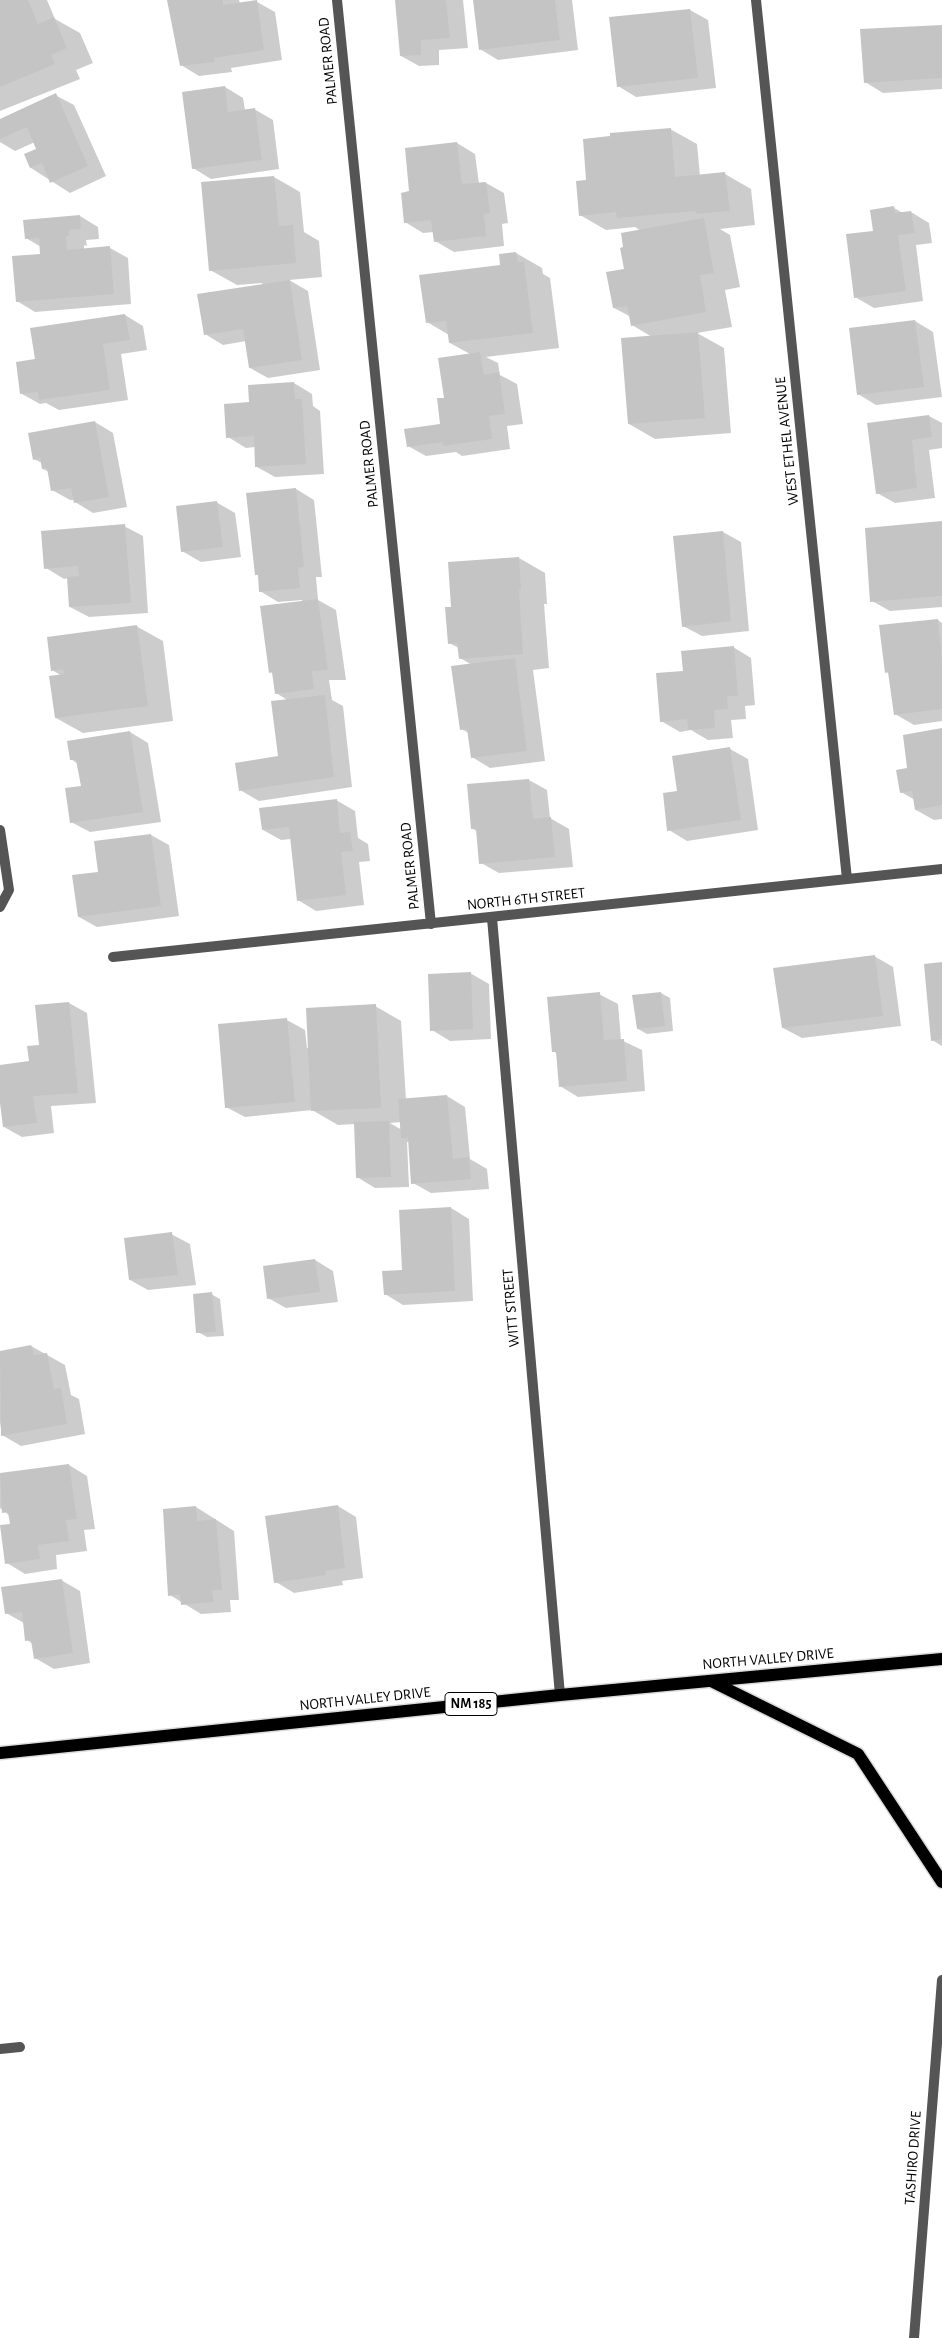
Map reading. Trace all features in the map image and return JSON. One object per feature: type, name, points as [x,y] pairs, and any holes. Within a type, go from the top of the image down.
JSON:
[{"type":"main road","name":"NORTH VALLEY DRIVE","points":[[0,1753],[560,1695],[942,1659]]},
{"type":"main road","points":[[711,1680],[858,1754],[942,1882]]},
{"type":"street","name":"PALMER ROAD","points":[[337,0],[431,924]]},
{"type":"street","name":"WEST ETHEL AVENUE","points":[[756,0],[847,878]]},
{"type":"street","points":[[0,830],[9,890],[0,907]]},
{"type":"street","name":"NORTH 6TH STREET","points":[[113,957],[942,869]]},
{"type":"street","name":"WITT STREET","points":[[492,918],[560,1695]]},
{"type":"street","name":"TASHIRO DRIVE","points":[[914,2338],[942,1980]]},
{"type":"street","points":[[0,2049],[20,2047]]},
{"type":"building","points":[[0,0],[28,0],[38,24],[54,17],[67,48],[51,55],[55,64],[0,87]]},
{"type":"building","points":[[167,0],[223,0],[223,5],[257,0],[264,50],[214,58],[215,62],[180,66]]},
{"type":"building","points":[[395,0],[446,0],[450,38],[421,40],[421,55],[400,56]]},
{"type":"building","points":[[473,0],[555,0],[560,40],[479,50]]},
{"type":"building","points":[[690,9],[698,78],[617,87],[609,17]]},
{"type":"building","points":[[942,25],[942,78],[864,83],[860,29]]},
{"type":"building","points":[[225,86],[228,112],[255,108],[262,160],[192,169],[182,92]]},
{"type":"building","points":[[56,93],[88,166],[50,183],[42,163],[30,168],[24,154],[36,149],[27,127],[0,139],[0,119]]},
{"type":"building","points":[[671,128],[675,177],[725,172],[730,211],[696,214],[696,211],[617,218],[616,212],[579,216],[576,181],[586,180],[583,139],[610,136],[610,133]]},
{"type":"building","points":[[457,142],[462,184],[486,182],[490,213],[484,214],[486,236],[434,242],[431,220],[404,223],[401,193],[409,191],[405,148]]},
{"type":"building","points":[[274,176],[279,226],[293,225],[296,263],[209,271],[201,182]]},
{"type":"building","points":[[894,206],[895,213],[911,211],[915,233],[898,235],[906,291],[854,298],[846,234],[873,231],[870,210]]},
{"type":"building","points":[[80,215],[81,229],[69,230],[69,236],[66,236],[67,250],[110,246],[114,294],[16,302],[12,256],[40,254],[39,238],[25,239],[23,220]]},
{"type":"building","points":[[704,218],[714,273],[700,275],[706,312],[631,326],[627,306],[613,308],[606,272],[624,269],[620,248],[623,247],[621,233]]},
{"type":"building","points":[[516,252],[518,262],[524,262],[533,333],[449,343],[446,321],[426,323],[419,275],[500,265],[499,254]]},
{"type":"building","points":[[290,280],[302,360],[249,368],[243,329],[204,335],[197,294]]},
{"type":"building","points":[[125,314],[130,340],[103,344],[110,390],[39,400],[38,392],[20,394],[16,362],[35,359],[30,328]]},
{"type":"building","points":[[915,320],[924,387],[857,395],[849,328]]},
{"type":"building","points":[[698,332],[705,418],[628,424],[621,338]]},
{"type":"building","points":[[480,352],[484,375],[499,372],[505,414],[489,416],[492,439],[443,446],[443,442],[407,447],[404,429],[440,424],[437,398],[444,398],[438,358]]},
{"type":"building","points":[[294,382],[295,399],[302,399],[306,464],[255,467],[254,436],[226,438],[224,404],[249,402],[248,385]]},
{"type":"building","points":[[929,415],[932,437],[912,440],[917,488],[876,494],[867,423]]},
{"type":"building","points":[[95,421],[109,497],[74,503],[71,488],[51,491],[47,468],[42,469],[40,458],[33,460],[28,433]]},
{"type":"building","points":[[296,488],[304,567],[298,568],[300,588],[259,592],[258,575],[255,575],[246,493]]},
{"type":"building","points":[[217,501],[223,547],[181,552],[176,506]]},
{"type":"building","points":[[942,521],[942,596],[870,602],[865,528]]},
{"type":"building","points":[[125,524],[131,603],[69,607],[67,577],[79,576],[78,566],[44,569],[41,531]]},
{"type":"building","points":[[723,531],[731,621],[682,627],[673,536]]},
{"type":"building","points":[[519,557],[523,654],[459,659],[457,643],[448,644],[445,607],[451,607],[448,562]]},
{"type":"building","points":[[318,599],[328,670],[312,671],[314,689],[275,694],[272,672],[269,673],[260,606]]},
{"type":"building","points":[[938,619],[942,660],[942,709],[894,715],[888,672],[885,673],[879,625]]},
{"type":"building","points":[[137,625],[148,706],[55,718],[49,676],[64,674],[63,669],[51,671],[47,637]]},
{"type":"building","points":[[734,646],[738,696],[727,696],[728,709],[714,710],[715,728],[688,730],[687,719],[660,722],[656,673],[683,671],[681,651]]},
{"type":"building","points":[[515,658],[527,751],[471,758],[467,729],[460,730],[451,666]]},
{"type":"building","points":[[325,695],[334,777],[239,791],[235,763],[278,756],[271,701]]},
{"type":"building","points":[[942,728],[942,805],[915,810],[912,791],[900,793],[896,770],[907,768],[903,735]]},
{"type":"building","points":[[130,731],[143,812],[70,823],[65,788],[81,786],[76,760],[70,760],[67,741]]},
{"type":"building","points":[[730,747],[741,820],[667,831],[663,793],[677,791],[672,756]]},
{"type":"building","points":[[529,779],[533,819],[551,817],[555,857],[479,864],[476,829],[471,829],[467,784]]},
{"type":"building","points":[[337,799],[340,833],[350,832],[353,851],[341,852],[346,895],[297,901],[289,827],[262,830],[259,808]]},
{"type":"building","points":[[151,834],[161,906],[78,917],[72,875],[98,872],[94,841]]},
{"type":"building","points":[[875,955],[883,1016],[782,1028],[773,968]]},
{"type":"building","points":[[942,962],[942,1039],[931,1041],[924,964]]},
{"type":"building","points":[[471,972],[473,1029],[430,1031],[428,974]]},
{"type":"building","points":[[600,992],[604,1040],[624,1039],[627,1081],[559,1087],[556,1052],[552,1052],[547,997]]},
{"type":"building","points":[[661,992],[665,1026],[637,1029],[632,995]]},
{"type":"building","points":[[69,1002],[78,1093],[33,1096],[37,1123],[3,1127],[0,1103],[0,1065],[29,1061],[27,1046],[39,1045],[35,1005]]},
{"type":"building","points":[[376,1004],[381,1108],[311,1111],[306,1008]]},
{"type":"building","points":[[287,1018],[295,1102],[225,1108],[218,1024]]},
{"type":"building","points":[[447,1095],[453,1159],[469,1157],[471,1179],[411,1184],[408,1138],[401,1138],[398,1099]]},
{"type":"building","points":[[389,1121],[391,1177],[356,1178],[354,1122]]},
{"type":"building","points":[[451,1207],[455,1291],[384,1295],[382,1271],[402,1270],[399,1210]]},
{"type":"building","points":[[172,1232],[178,1275],[129,1280],[124,1238]]},
{"type":"building","points":[[315,1259],[320,1292],[267,1299],[263,1266]]},
{"type":"building","points":[[212,1292],[216,1332],[196,1333],[193,1294]]},
{"type":"building","points":[[31,1345],[34,1355],[47,1353],[54,1389],[61,1388],[67,1424],[1,1436],[0,1351]]},
{"type":"building","points":[[69,1464],[77,1519],[66,1520],[69,1541],[38,1545],[40,1559],[5,1564],[0,1525],[10,1524],[8,1512],[2,1513],[0,1473]]},
{"type":"building","points":[[338,1505],[345,1568],[325,1571],[326,1575],[274,1583],[265,1516]]},
{"type":"building","points":[[196,1506],[197,1521],[216,1519],[222,1590],[212,1590],[214,1602],[181,1605],[180,1594],[168,1596],[163,1509]]},
{"type":"building","points":[[62,1579],[73,1653],[34,1659],[31,1640],[25,1641],[22,1612],[5,1614],[1,1587]]}]
